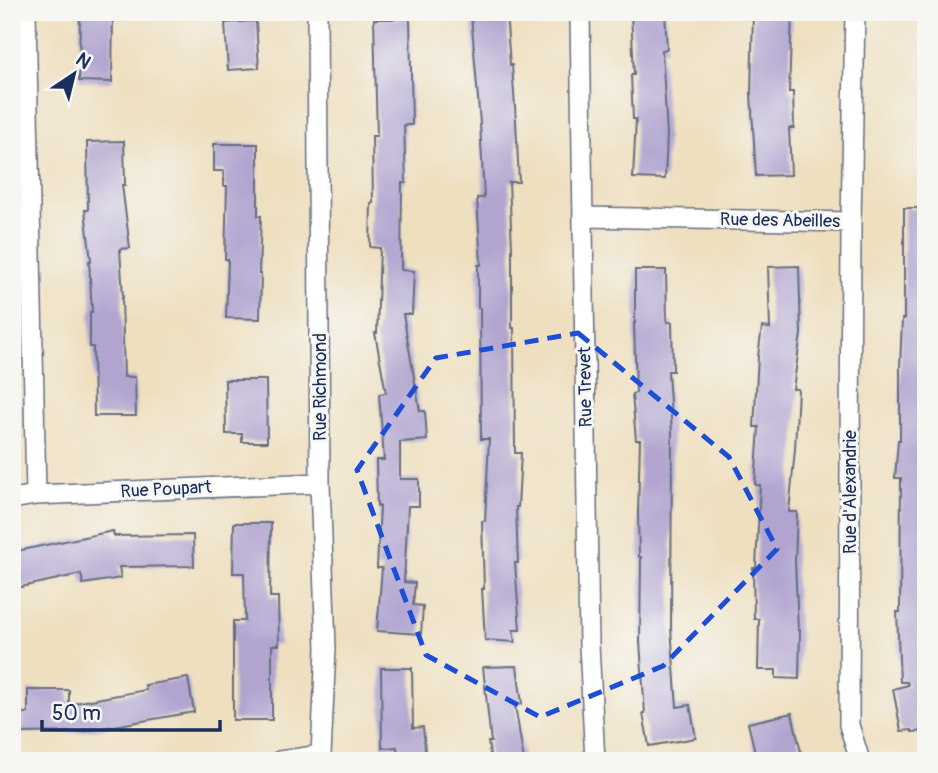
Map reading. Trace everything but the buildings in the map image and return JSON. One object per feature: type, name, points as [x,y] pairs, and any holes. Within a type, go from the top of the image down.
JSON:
[{"type":"street","points":[[26,12],[21,215],[36,495]]},
{"type":"street","name":"Rue Richmond","points":[[317,12],[320,483],[326,648],[321,758]]},
{"type":"street","name":"Rue Trevet","points":[[580,12],[589,645],[595,761]]},
{"type":"street","name":"Rue des Abeilles","points":[[583,217],[851,222],[855,12]]},
{"type":"street","name":"Rue d'Alexandrie","points":[[851,222],[849,725],[860,761]]},
{"type":"street","name":"Rue Poupart","points":[[12,499],[36,495],[320,483]]},
{"type":"street","points":[[280,761],[321,758]]},
{"type":"highlighted area","points":[[578,333],[729,457],[777,549],[663,666],[540,717],[426,655],[357,470],[436,358]]}]
